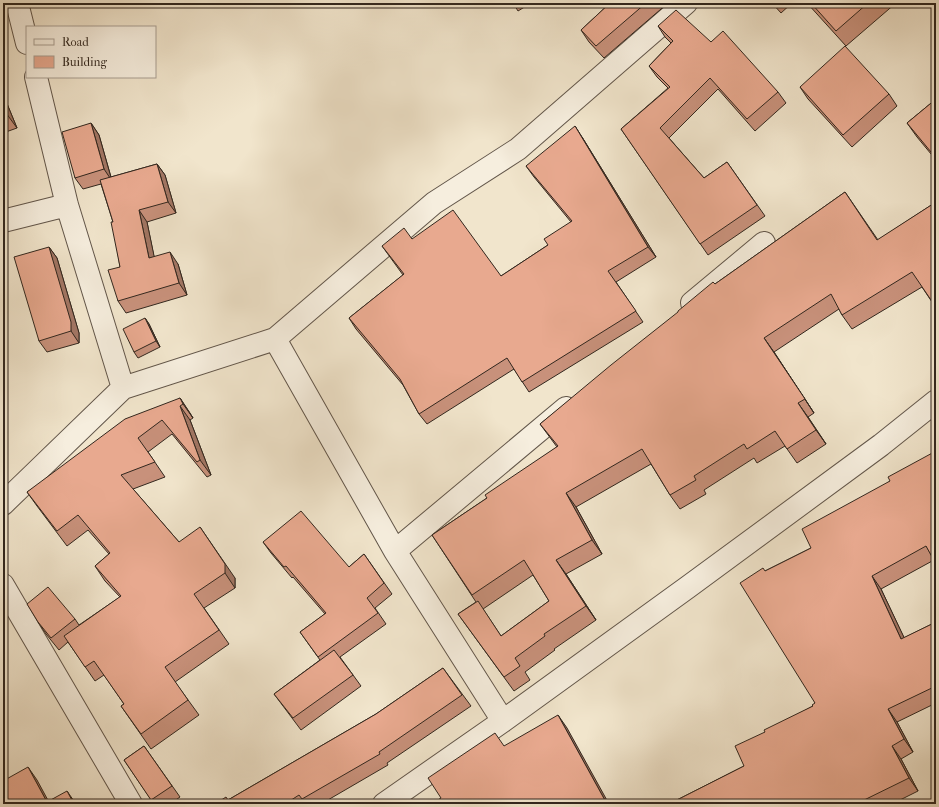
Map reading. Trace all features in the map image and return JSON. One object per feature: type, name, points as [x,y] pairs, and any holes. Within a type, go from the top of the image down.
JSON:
[{"type":"street","points":[[17,3],[26,39]]},
{"type":"street","points":[[3,504],[123,388],[275,339],[434,203],[518,149],[686,3]]},
{"type":"street","points":[[36,78],[68,205],[123,388]]},
{"type":"street","points":[[3,222],[68,205]]},
{"type":"street","points":[[680,314],[764,243]]},
{"type":"street","points":[[275,339],[395,551],[503,721]]},
{"type":"street","points":[[395,551],[582,394]]},
{"type":"street","points":[[384,804],[503,721],[882,445],[936,401]]},
{"type":"street","points":[[3,585],[131,804]]},
{"type":"building","points":[[610,3],[646,3],[596,46],[581,30]]},
{"type":"building","points":[[811,3],[868,3],[836,31]]},
{"type":"building","points":[[676,10],[711,42],[723,31],[778,92],[747,119],[710,78],[660,128],[704,178],[727,162],[757,205],[700,244],[621,129],[670,87],[649,66],[673,41],[658,26]]},
{"type":"building","points":[[845,46],[889,94],[843,135],[800,87]]},
{"type":"building","points":[[936,99],[936,158],[907,123]]},
{"type":"building","points":[[3,105],[6,113],[3,114]]},
{"type":"building","points":[[91,123],[104,169],[75,178],[62,132]]},
{"type":"building","points":[[575,126],[648,247],[608,271],[636,311],[522,382],[507,358],[419,414],[400,379],[349,318],[404,274],[382,246],[404,228],[412,239],[453,210],[501,276],[548,245],[544,239],[572,221],[526,166]]},
{"type":"building","points":[[157,164],[168,202],[139,210],[149,258],[170,252],[179,283],[118,301],[108,270],[120,267],[111,222],[113,222],[100,180]]},
{"type":"building","points":[[845,192],[877,240],[936,202],[936,297],[931,300],[912,272],[842,315],[831,294],[764,338],[805,399],[798,403],[816,430],[787,449],[775,431],[747,449],[744,444],[694,476],[696,480],[670,495],[642,449],[566,493],[592,540],[556,560],[586,606],[544,634],[545,636],[515,658],[520,666],[504,677],[458,614],[478,601],[501,636],[549,601],[524,560],[472,595],[432,535],[487,498],[485,495],[558,446],[540,424],[611,365],[713,282],[715,284]]},
{"type":"building","points":[[49,247],[71,322],[71,331],[39,341],[14,257]]},
{"type":"building","points":[[145,318],[156,341],[134,352],[123,329]]},
{"type":"building","points":[[180,398],[183,404],[180,406],[200,460],[197,462],[162,420],[138,438],[155,462],[121,475],[179,542],[200,527],[225,564],[225,573],[194,594],[219,630],[165,667],[188,700],[141,734],[121,706],[124,704],[94,661],[85,667],[64,636],[121,596],[95,566],[110,553],[78,515],[57,531],[27,492],[125,419]]},
{"type":"building","points":[[936,451],[936,564],[926,546],[872,576],[901,639],[936,622],[936,686],[888,709],[904,739],[892,746],[909,778],[856,804],[669,804],[744,766],[735,746],[765,732],[764,730],[813,706],[812,705],[815,703],[740,583],[763,568],[765,571],[811,548],[802,529],[890,481],[888,477]]},
{"type":"building","points":[[301,511],[349,567],[364,554],[384,583],[367,598],[378,613],[318,657],[300,632],[326,613],[286,566],[284,567],[263,542]]},
{"type":"building","points":[[48,587],[75,619],[51,638],[38,622],[27,604]]},
{"type":"building","points":[[334,650],[353,675],[293,718],[274,694]]},
{"type":"building","points":[[443,668],[462,695],[379,752],[380,754],[302,799],[299,795],[285,804],[215,804],[226,797],[228,800],[376,714]]},
{"type":"building","points":[[558,715],[607,804],[431,804],[441,798],[428,778],[495,733],[504,746]]},
{"type":"building","points":[[144,746],[172,786],[151,800],[124,760]]},
{"type":"building","points":[[28,767],[47,802],[67,791],[74,804],[3,804],[3,781]]}]
